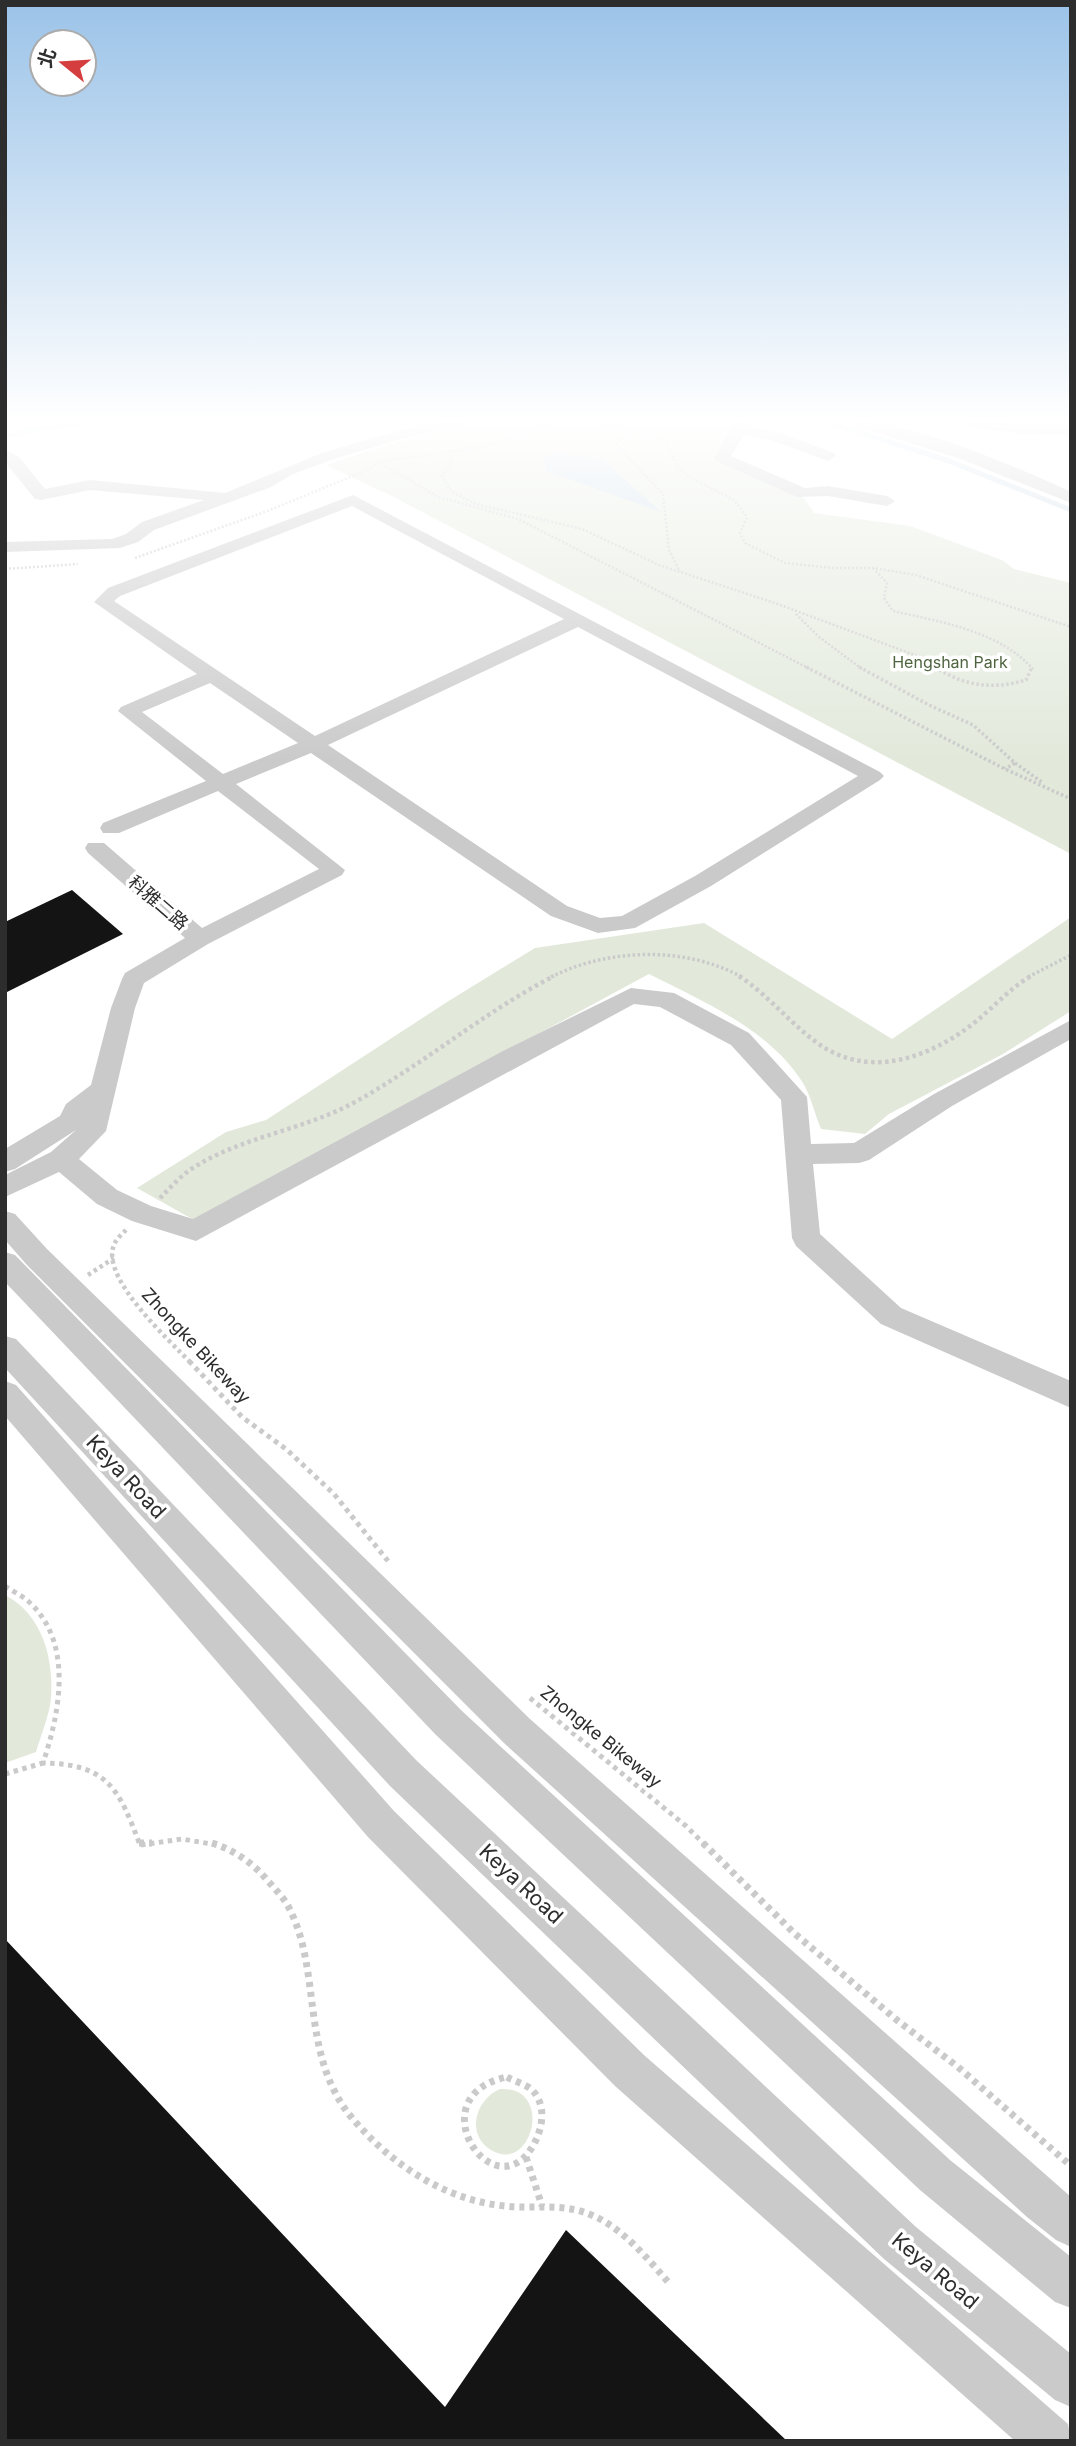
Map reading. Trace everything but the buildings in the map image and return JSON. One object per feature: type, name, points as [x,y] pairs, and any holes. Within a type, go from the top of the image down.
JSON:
[{"type":"street","points":[[5,547],[114,544],[136,535]]},
{"type":"street","points":[[262,535],[114,592],[103,602],[559,911],[598,926],[627,923],[703,881],[873,776],[419,535]]},
{"type":"street","points":[[111,828],[314,744],[578,620]]},
{"type":"street","points":[[201,939],[334,870],[128,710],[212,675]]},
{"type":"street","name":"科雅二路","points":[[5,1187],[61,1159],[93,1131],[100,1092],[123,1007],[134,979],[201,939],[96,848]]},
{"type":"street","points":[[61,1159],[107,1197],[142,1214],[196,1230],[512,1056],[631,996],[665,999],[740,1039],[794,1097],[806,1238],[891,1316],[1071,1395]]},
{"type":"street","points":[[798,1154],[859,1153],[943,1100],[1071,1028]]},
{"type":"street","points":[[5,1162],[70,1122],[75,1111],[100,1092]]},
{"type":"street","points":[[5,1221],[37,1257],[517,1731],[1042,2202],[1071,2225]]},
{"type":"street","points":[[5,1264],[449,1723],[935,2175],[1071,2286]]},
{"type":"street","name":"Keya Road","points":[[5,1348],[403,1773],[900,2242],[1071,2384]]},
{"type":"street","name":"Keya Road","points":[[5,1394],[381,1824],[630,2070],[1051,2441]]},
{"type":"path","points":[[596,535],[680,573],[920,657],[947,675],[974,684],[1004,687],[1026,680],[1033,668],[1021,657],[978,631],[893,611],[886,604],[883,593],[887,583],[873,568]]},
{"type":"path","points":[[667,535],[669,550],[680,573]]},
{"type":"path","points":[[741,535],[746,543],[759,552],[785,563],[832,568],[873,568],[916,575],[1071,627]]},
{"type":"path","points":[[793,611],[819,637],[859,667],[929,705],[973,725],[1015,763],[1051,789]]},
{"type":"path","points":[[1005,769],[1015,763]]},
{"type":"path","name":"Zhongke Bikeway","points":[[396,1570],[334,1494],[286,1449],[242,1417],[122,1286],[112,1250],[117,1239],[142,1214],[194,1167],[234,1147],[311,1124],[381,1088],[521,993],[590,961],[646,955],[719,967],[745,978],[816,1043],[833,1055],[856,1063],[884,1064],[913,1058],[945,1043],[983,1016],[1006,992],[1071,956]]},
{"type":"path","points":[[5,1586],[21,1593],[36,1608],[51,1632],[61,1666],[54,1734],[43,1763]]},
{"type":"path","name":"Zhongke Bikeway","points":[[523,1692],[687,1826],[794,1933],[898,2021],[958,2067],[1071,2166]]},
{"type":"path","points":[[5,1774],[43,1763],[69,1762],[88,1767],[108,1782],[124,1803],[140,1845],[184,1839],[206,1843],[244,1856],[260,1870],[288,1904],[300,1940],[321,2059],[330,2083],[348,2113],[374,2141],[416,2175],[458,2194],[503,2206],[542,2206],[589,2214],[626,2237],[669,2283]]},
{"type":"path","points":[[507,2077],[520,2081],[531,2089],[539,2102],[541,2131],[536,2146],[526,2157],[516,2163],[491,2164],[481,2158],[467,2136],[466,2110],[472,2096],[481,2085],[494,2078],[507,2077]]},
{"type":"path","points":[[526,2157],[542,2206]]},
{"type":"green space","name":"Hengshan Park","points":[[466,535],[935,535],[1002,560],[1014,569],[1071,583],[1071,854]]},
{"type":"green space","points":[[1071,917],[1071,1011],[1003,1054],[889,1114],[865,1134],[821,1129],[803,1083],[772,1047],[734,1019],[649,974],[194,1220],[137,1188],[226,1132],[266,1120],[535,948],[704,923],[892,1039]]},
{"type":"green space","points":[[5,1595],[29,1614],[37,1626],[48,1654],[51,1699],[36,1752],[5,1763]]},
{"type":"green space","points":[[500,2089],[517,2092],[528,2101],[532,2114],[532,2128],[526,2141],[517,2151],[505,2154],[491,2150],[483,2143],[476,2126],[480,2108],[485,2100]]}]
